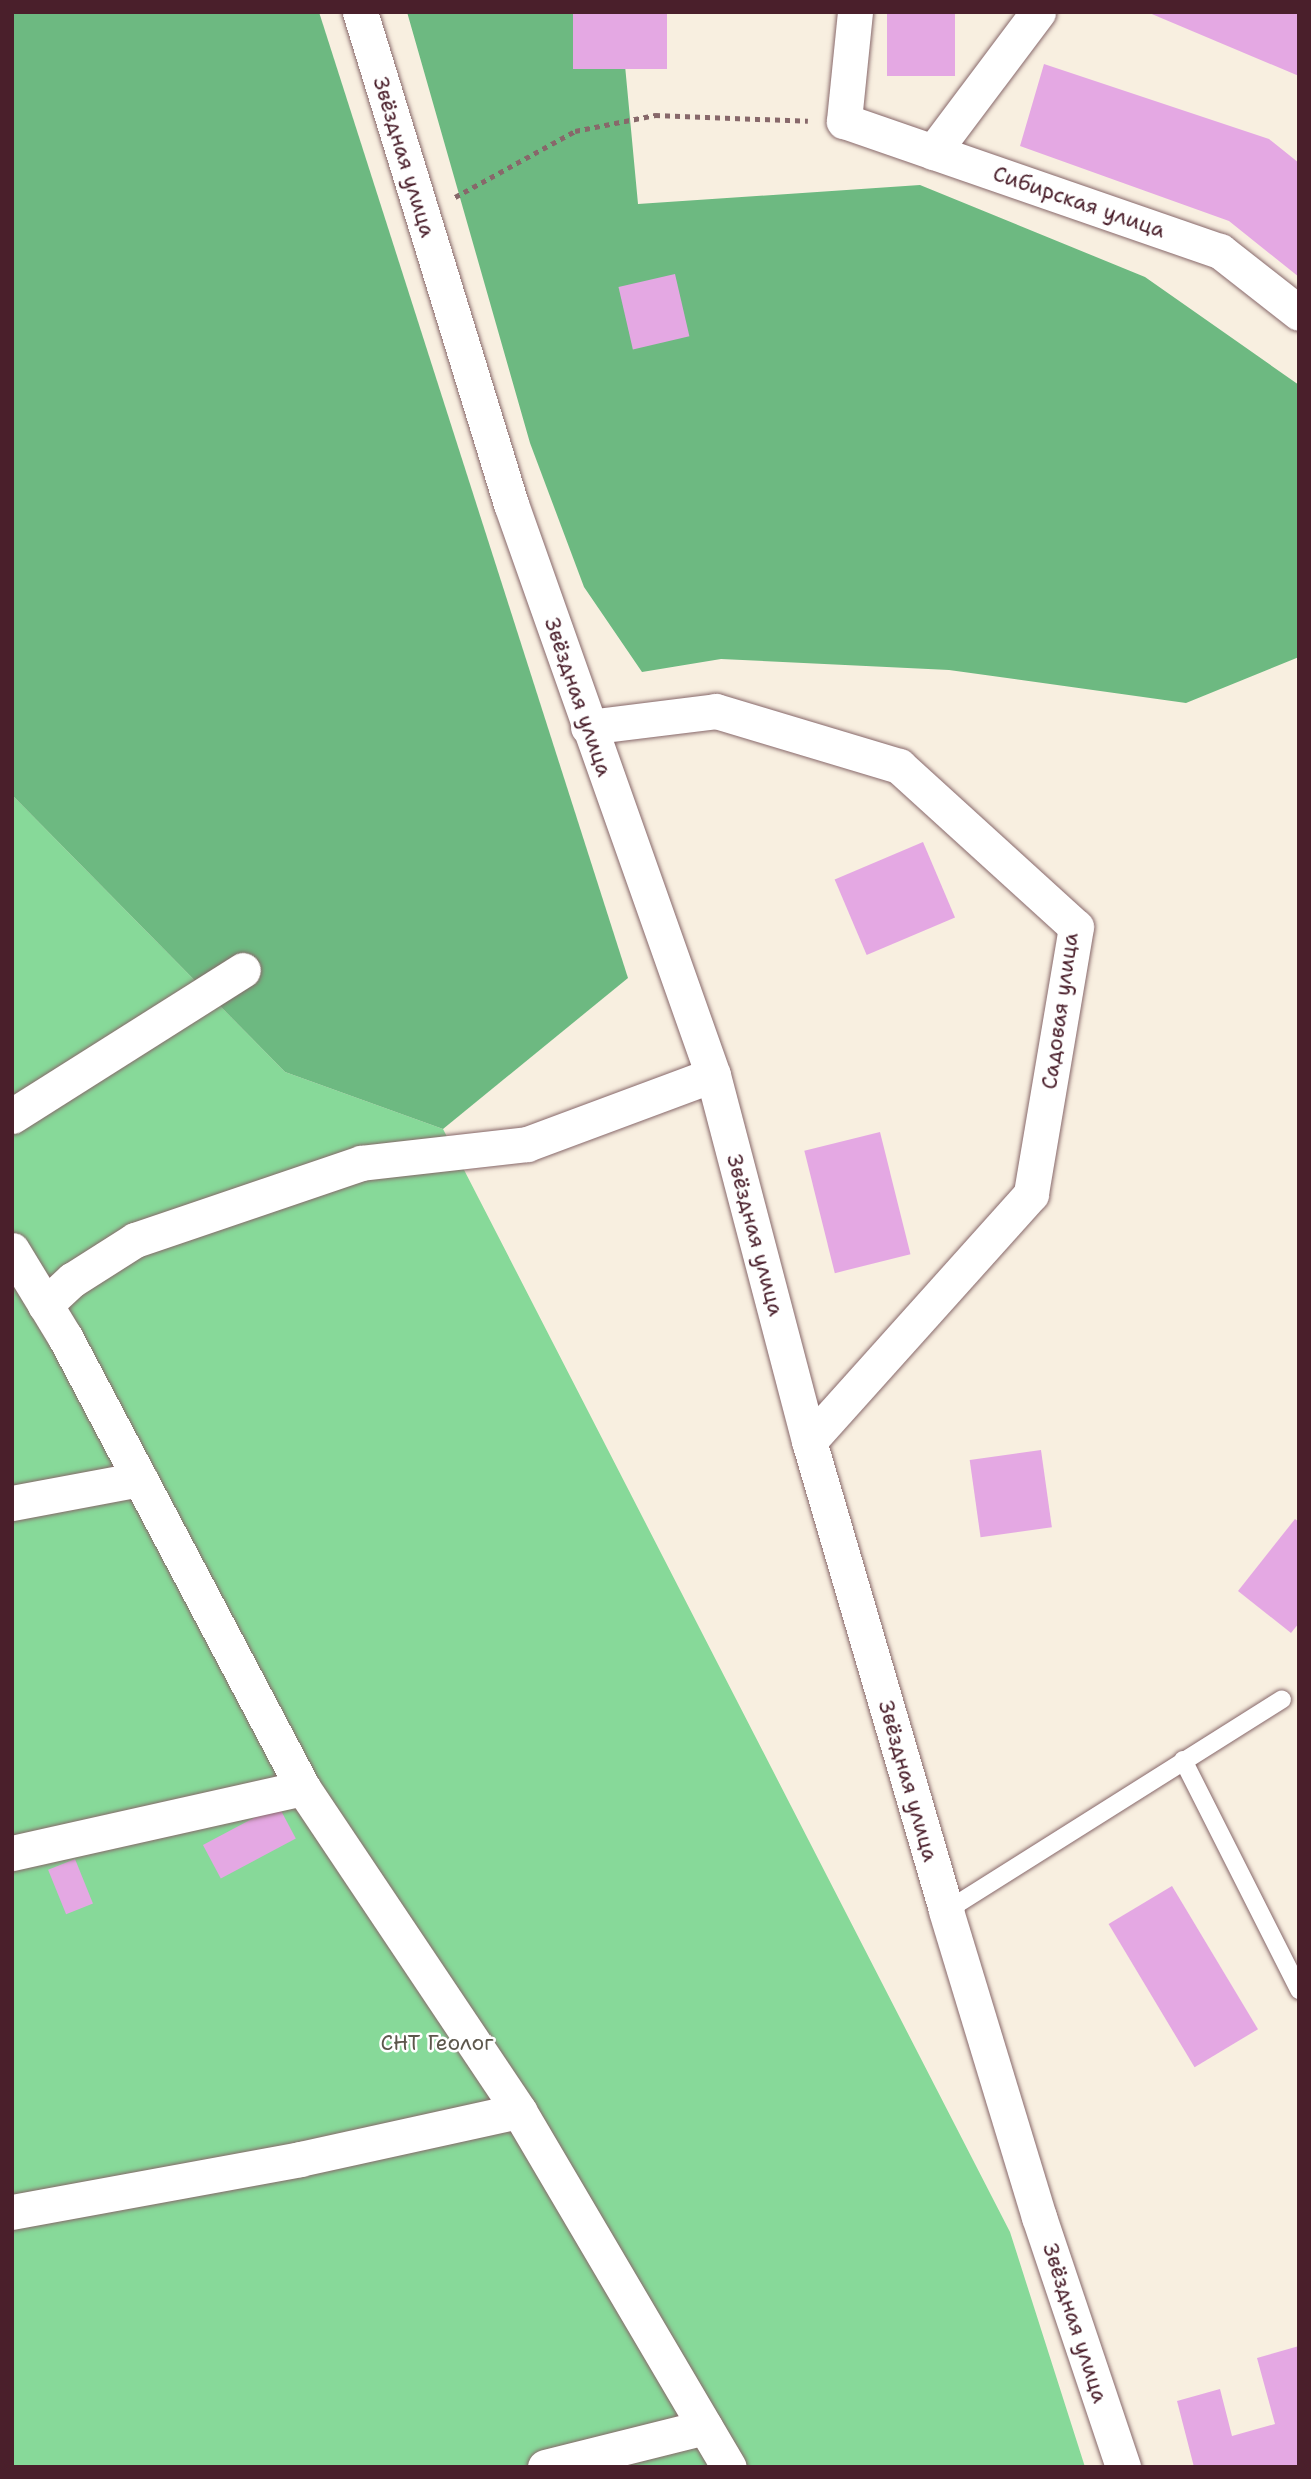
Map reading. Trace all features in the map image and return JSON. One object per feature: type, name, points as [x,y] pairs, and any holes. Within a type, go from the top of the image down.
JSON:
[{"type":"street","name":"Звёздная улица","points":[[360,12],[511,504],[713,1075],[809,1441],[946,1911],[1039,2217],[1122,2467]]},
{"type":"street","points":[[844,121],[855,12]]},
{"type":"street","points":[[933,152],[1038,12]]},
{"type":"street","name":"Сибирская улица","points":[[844,121],[1220,251],[1299,313]]},
{"type":"street","name":"Садовая улица","points":[[588,727],[716,711],[899,766],[1076,927],[1031,1194],[809,1441]]},
{"type":"street","points":[[12,1116],[243,970]]},
{"type":"street","points":[[46,1305],[72,1280],[135,1240],[360,1163],[527,1144],[713,1075]]},
{"type":"street","points":[[12,1250],[46,1305],[303,1788],[519,2111],[729,2467]]},
{"type":"street","points":[[12,1503],[140,1479]]},
{"type":"street","points":[[12,1853],[303,1788]]},
{"type":"street","points":[[12,2212],[300,2159],[519,2111]]},
{"type":"street","points":[[545,2467],[705,2427]]},
{"type":"lane","points":[[946,1911],[1282,1699]]},
{"type":"lane","points":[[1183,1760],[1299,1990]]},
{"type":"path","points":[[418,205],[446,201],[477,187],[575,131],[655,115],[844,121]]},
{"type":"green space","points":[[12,12],[319,12],[628,978],[443,1129],[285,1072],[12,795]]},
{"type":"green space","points":[[407,12],[620,12],[638,204],[920,185],[1145,277],[1299,385],[1299,657],[1186,703],[949,670],[721,659],[642,672],[584,587],[530,443]]},
{"type":"green space","name":"СНТ Геолог","points":[[12,795],[285,1072],[443,1129],[1010,2232],[1085,2467],[12,2467]]},
{"type":"building","points":[[573,12],[667,12],[667,69],[573,69]]},
{"type":"building","points":[[887,12],[955,12],[955,76],[887,76]]},
{"type":"building","points":[[1147,12],[1299,12],[1299,76]]},
{"type":"building","points":[[1044,64],[1269,139],[1299,163],[1299,277],[1229,221],[1020,146]]},
{"type":"building","points":[[675,274],[689,336],[633,349],[618,287]]},
{"type":"building","points":[[923,842],[955,917],[867,955],[835,880]]},
{"type":"building","points":[[880,1132],[910,1254],[835,1273],[804,1151]]},
{"type":"building","points":[[1041,1450],[1052,1527],[981,1537],[970,1460]]},
{"type":"building","points":[[1295,1519],[1299,1522],[1299,1623],[1291,1633],[1238,1591]]},
{"type":"building","points":[[278,1805],[296,1839],[221,1878],[203,1845]]},
{"type":"building","points":[[75,1859],[93,1904],[66,1914],[48,1870]]},
{"type":"building","points":[[1172,1886],[1258,2029],[1195,2067],[1109,1924]]},
{"type":"building","points":[[1299,2346],[1299,2467],[1194,2467],[1177,2401],[1220,2389],[1232,2436],[1275,2424],[1257,2358]]}]
